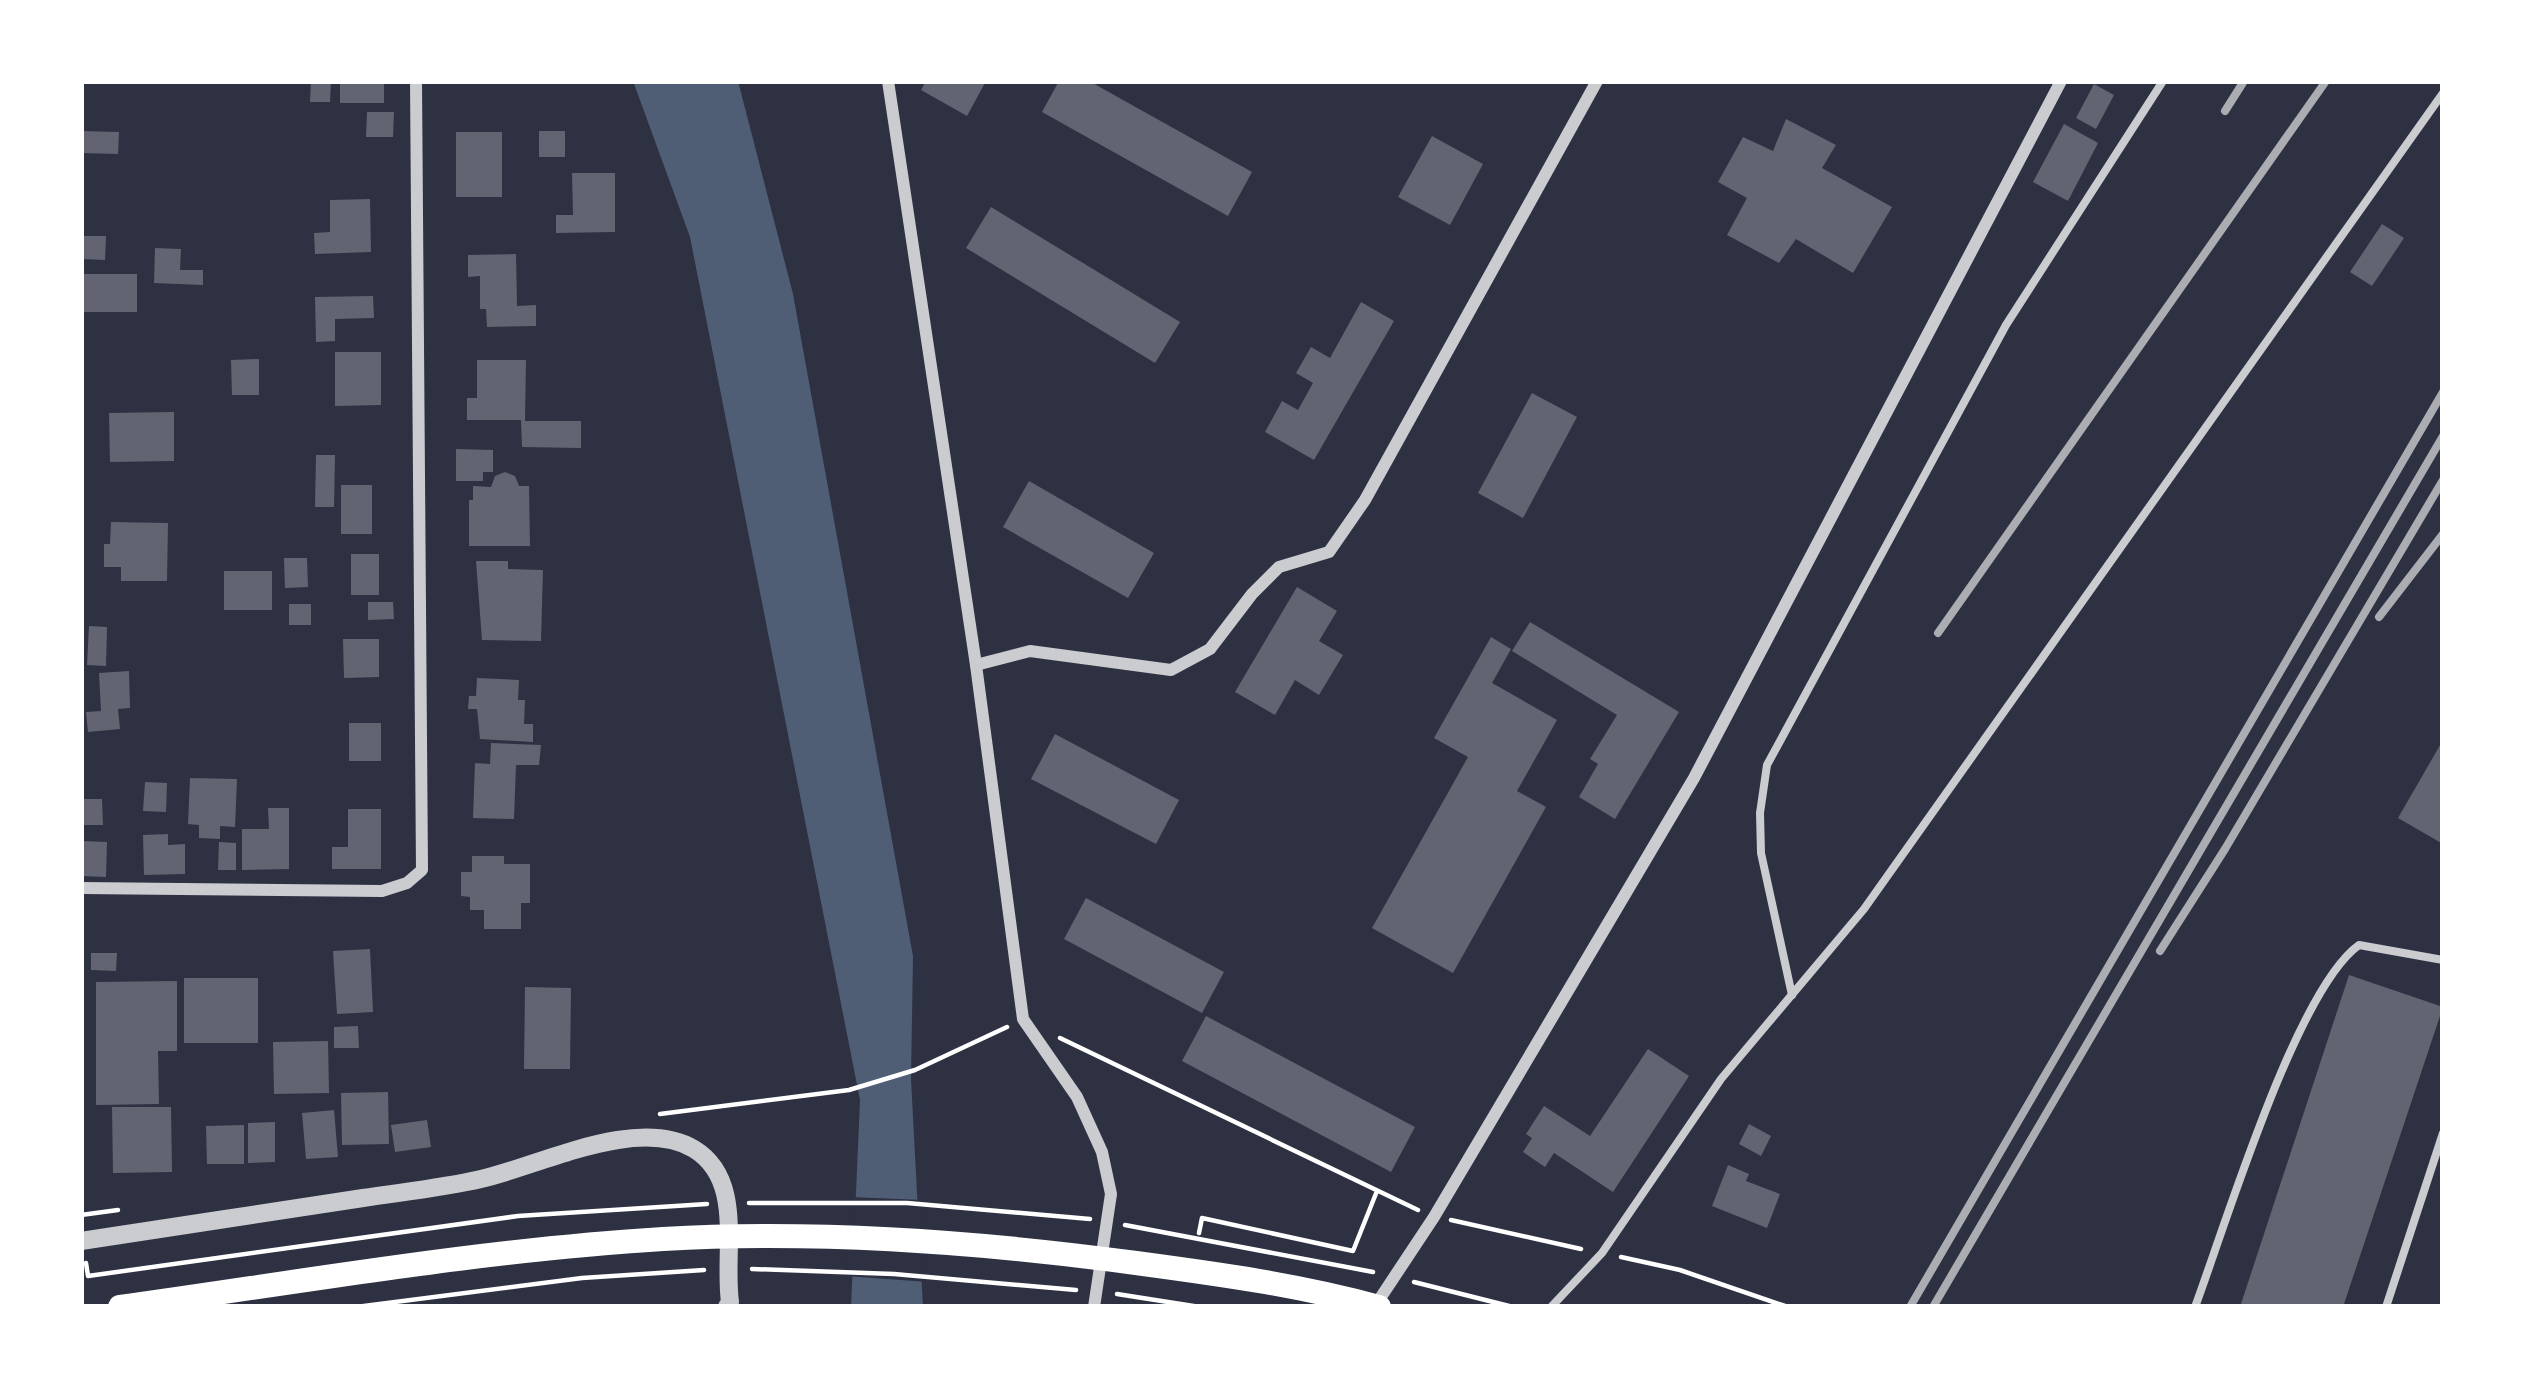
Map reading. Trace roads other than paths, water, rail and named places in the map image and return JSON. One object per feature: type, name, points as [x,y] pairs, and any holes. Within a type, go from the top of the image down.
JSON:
[{"type":"main road","points":[[120,1307],[658,1239],[810,1235],[1067,1253],[1255,1280],[1377,1307]]},
{"type":"street","points":[[81,888],[382,891],[407,883],[424,863],[418,656],[416,81]]},
{"type":"street","points":[[888,81],[976,665],[1023,1019],[1077,1097],[1102,1151],[1111,1194],[1094,1307]]},
{"type":"street","points":[[976,665],[1030,652],[1171,670],[1210,650],[1279,567],[1329,552],[1365,500],[1597,81]]},
{"type":"street","points":[[1377,1307],[1694,778],[2061,81]]},
{"type":"street","points":[[81,1241],[480,1180],[608,1142],[672,1140],[708,1161],[727,1189],[733,1305]]},
{"type":"lane","points":[[1792,995],[1761,853],[1760,813],[1767,765],[2006,325],[2163,81]]},
{"type":"lane","points":[[1551,1307],[1602,1253],[1721,1079],[1864,909],[2443,93]]},
{"type":"lane","points":[[2195,1307],[2284,1064],[2342,958],[2359,946],[2443,960]]},
{"type":"lane","points":[[2386,1307],[2443,1133]]},
{"type":"water","points":[[633,81],[738,81],[793,294],[913,956],[911,1079],[923,1307],[851,1307],[860,1100],[690,237]]},
{"type":"railway","points":[[2225,111],[2244,81]]},
{"type":"railway","points":[[1938,633],[2326,81]]},
{"type":"railway","points":[[1910,1307],[2443,392]]},
{"type":"railway","points":[[1933,1307],[2443,436]]},
{"type":"railway","points":[[2160,951],[2443,480]]},
{"type":"railway","points":[[2379,617],[2443,534]]}]
